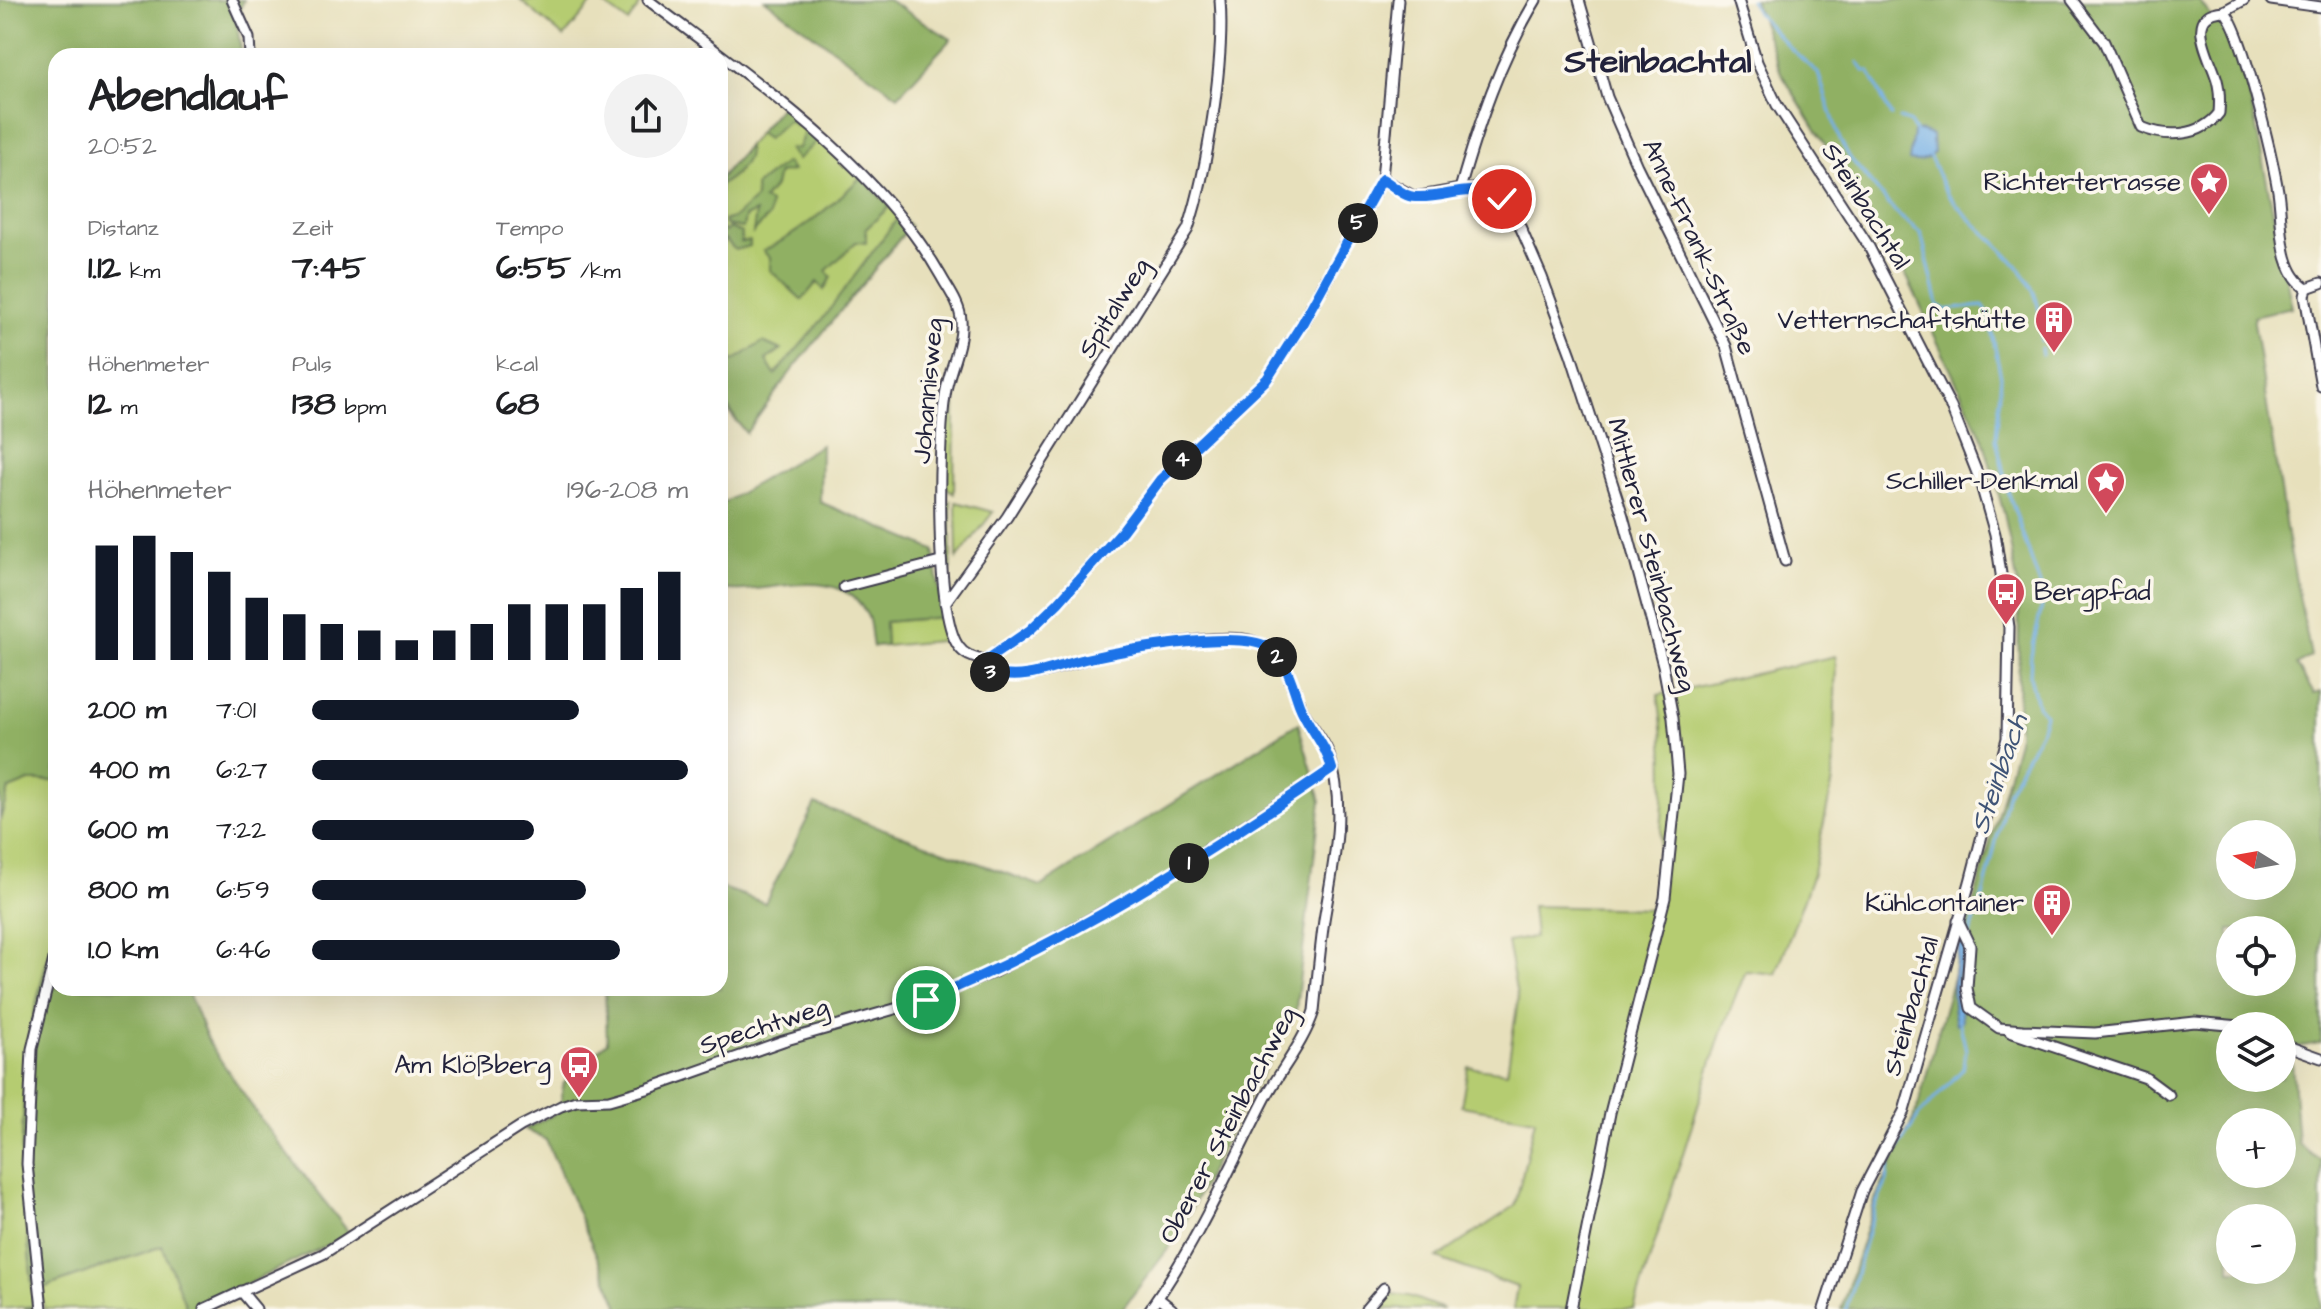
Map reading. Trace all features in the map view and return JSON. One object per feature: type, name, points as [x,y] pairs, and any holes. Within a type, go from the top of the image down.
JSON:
[{"type":"street","points":[[232,0],[249,38],[250,48]]},
{"type":"street","name":"Johannisweg","points":[[648,0],[711,48]]},
{"type":"street","name":"Spitalweg","points":[[945,603],[1007,517],[1188,229],[1201,179],[1221,47],[1220,0]]},
{"type":"street","points":[[985,661],[1030,630],[1058,603],[1122,531],[1160,480],[1267,379],[1302,324],[1384,180],[1398,39],[1398,0]]},
{"type":"street","points":[[1384,180],[1404,194],[1415,197],[1460,189],[1479,120],[1515,36],[1536,0]]},
{"type":"street","name":"Anne-Frank-Straße","points":[[1579,0],[1607,97],[1637,166],[1726,346],[1785,561]]},
{"type":"street","name":"Steinbachtal","points":[[1738,0],[1757,62],[1777,105],[1868,245],[1925,353],[1979,478],[1995,534],[2009,627],[2007,738],[1958,921],[1904,1111],[1862,1191],[1824,1309]]},
{"type":"street","points":[[2072,0],[2104,42],[2141,127],[2159,135],[2194,131],[2211,124],[2219,113],[2216,78],[2201,38],[2201,27],[2205,17],[2244,0]]},
{"type":"street","points":[[2271,0],[2321,7]]},
{"type":"street","points":[[2224,11],[2234,22],[2250,74],[2278,189],[2289,265],[2298,281],[2307,288]]},
{"type":"street","name":"Johannisweg","points":[[728,61],[784,103],[910,226],[954,300],[961,317],[942,420],[940,562],[945,603],[959,648],[985,661]]},
{"type":"street","name":"Mittlerer Steinbachweg","points":[[1460,189],[1482,189],[1502,199],[1519,224],[1542,277],[1611,477],[1663,665],[1673,718],[1678,774],[1665,898],[1610,1113],[1571,1309]]},
{"type":"street","points":[[2307,288],[2321,283]]},
{"type":"street","points":[[2307,288],[2305,296],[2321,386]]},
{"type":"street","points":[[844,587],[940,562]]},
{"type":"street","name":"Oberer Steinbachweg","points":[[985,661],[990,672],[1020,677],[1112,653],[1219,639],[1249,639],[1267,647],[1283,662],[1294,681],[1299,705],[1324,743],[1332,769],[1339,833],[1314,1011],[1308,1028],[1273,1085],[1184,1259],[1150,1309]]},
{"type":"street","name":"Spechtweg","points":[[204,1309],[323,1254],[521,1126],[561,1106],[576,1101],[609,1100],[647,1089],[783,1041],[926,1000],[994,972],[1158,882],[1332,769]]},
{"type":"street","points":[[1958,921],[1970,946],[1967,988],[1971,1008],[1999,1028],[2118,1066],[2146,1078],[2169,1095]]},
{"type":"street","points":[[42,1309],[27,1164],[32,1049],[48,984]]},
{"type":"street","points":[[1999,1028],[2095,1033],[2195,1022],[2216,1024]]},
{"type":"street","points":[[2296,1049],[2321,1058]]},
{"type":"street","points":[[1366,1309],[1384,1288]]},
{"type":"street","points":[[241,1291],[256,1309]]},
{"type":"street","points":[[1158,1298],[1172,1309]]},
{"type":"green space","points":[[0,0],[244,0],[236,19],[241,48],[48,48],[48,781],[29,781],[9,789],[0,820]]},
{"type":"green space","points":[[520,0],[595,0],[564,37]]},
{"type":"green space","points":[[598,0],[643,0],[628,22]]},
{"type":"green space","points":[[765,0],[888,0],[951,39],[898,96]]},
{"type":"green space","points":[[1754,0],[2198,0],[2241,52],[2292,307],[2253,316],[2287,535],[2311,656],[2297,665],[2314,694],[2321,692],[2321,1043],[2296,1047],[2296,1012],[2216,1012],[2216,1092],[2294,1092],[2295,1108],[2216,1108],[2216,1188],[2296,1188],[2296,1117],[2298,1144],[2321,1160],[2321,1309],[1841,1309],[1875,1200],[1916,1113],[2018,740],[2019,592],[2005,517],[1983,439],[1908,279],[1781,73]]},
{"type":"green space","points":[[784,103],[910,226],[792,370],[746,433],[728,411],[728,169]]},
{"type":"green space","points":[[784,103],[805,123],[796,126],[788,120],[767,139],[758,133]]},
{"type":"green space","points":[[807,125],[816,133],[816,142],[797,160],[789,149],[798,148]]},
{"type":"green space","points":[[748,146],[744,164],[728,179],[728,169]]},
{"type":"green space","points":[[786,162],[792,171],[778,173],[775,186],[763,200],[770,203],[769,216],[753,233],[756,212],[745,217],[743,228],[728,226],[728,220],[756,198],[755,186]]},
{"type":"green space","points":[[861,177],[890,206],[866,229],[866,243],[856,242],[826,271],[831,277],[824,290],[817,282],[802,300],[770,270],[770,258],[763,251],[815,218]]},
{"type":"green space","points":[[900,215],[910,226],[792,370],[746,433],[728,405],[728,357],[733,361],[763,342],[781,350],[766,360],[775,375],[821,321]]},
{"type":"green space","points":[[729,228],[742,233],[741,242],[750,241],[750,246],[735,250],[728,242]]},
{"type":"green space","points":[[952,370],[960,372],[955,401],[954,494],[942,483],[942,420]]},
{"type":"green space","points":[[821,445],[820,502],[934,550],[943,617],[885,622],[886,646],[873,647],[868,617],[856,599],[840,589],[801,584],[728,589],[728,500]]},
{"type":"green space","points":[[951,501],[951,568],[944,576],[947,502]]},
{"type":"green space","points":[[956,502],[993,512],[957,559]]},
{"type":"green space","points":[[943,617],[949,640],[886,646],[884,622]]},
{"type":"green space","points":[[1836,656],[1833,781],[1812,877],[1776,974],[1746,971],[1721,1033],[1634,1309],[1513,1309],[1517,1287],[1437,1258],[1515,1206],[1535,1119],[1461,1106],[1468,1067],[1507,1072],[1518,1000],[1507,942],[1535,937],[1532,906],[1653,909],[1664,775],[1658,695]]},
{"type":"green space","points":[[1298,723],[1321,801],[1295,1016],[1238,1115],[1178,1236],[1122,1309],[620,1309],[546,1140],[525,1129],[560,1111],[563,1084],[607,1042],[605,996],[728,996],[728,890],[765,903],[815,804],[1041,886]]},
{"type":"green space","points":[[29,781],[48,781],[48,955],[26,1047],[21,1164],[34,1306],[1,1309],[0,820],[9,789]]},
{"type":"green space","points":[[48,955],[48,996],[189,996],[209,1043],[262,1121],[350,1234],[196,1309],[187,1309],[162,1246],[37,1290],[38,1309],[24,1309],[34,1306],[21,1164],[26,1047]]},
{"type":"green space","points":[[163,1246],[187,1309],[44,1309],[40,1289]]},
{"type":"green space","points":[[1391,1294],[1409,1296],[1443,1309],[1382,1309]]},
{"type":"water","points":[[1913,132],[1932,135],[1933,153],[1922,161],[1909,161]]},
{"type":"water","points":[[1960,943],[1966,948],[1957,978],[1962,1021],[1956,1024],[1953,983]]},
{"type":"waterway","name":"Steinbach","points":[[1750,0],[1757,13],[1818,73],[1840,140],[1850,158],[1898,215],[1921,233],[1938,305],[1945,310],[1983,306],[1988,313],[2001,377],[1996,439],[2008,491],[2044,597],[2031,655],[2030,676],[2037,705],[2045,714],[2040,732],[2008,791],[1983,896],[1969,936]]},
{"type":"waterway","points":[[1858,62],[1864,71],[1869,71],[1891,116]]},
{"type":"waterway","points":[[1899,118],[1910,123],[1916,133]]},
{"type":"waterway","points":[[1928,154],[1947,193],[2020,269],[2038,305],[2040,326]]},
{"type":"waterway","points":[[2041,335],[2041,341]]},
{"type":"waterway","points":[[2041,348],[2042,355]]},
{"type":"waterway","name":"Steinbach","points":[[1846,1309],[1875,1207],[1887,1181],[1889,1162],[1920,1114],[1963,1069],[1966,1050],[1959,1020]]},
{"type":"place","name":"Richterterrasse","points":[[2209,216]]},
{"type":"place","name":"Vetternschaftshütte","points":[[2054,354]]},
{"type":"place","name":"Schiller-Denkmal","points":[[2106,515]]},
{"type":"place","name":"Bergpfad","points":[[2006,626]]},
{"type":"place","name":"Kühlcontainer","points":[[2052,937]]},
{"type":"place","name":"Am Klößberg","points":[[579,1099]]},
{"type":"district","name":"Steinbachtal","points":[[1658,62]]},
{"type":"route","points":[[926,1000],[994,972],[1158,882],[1257,821],[1332,769],[1324,743],[1299,705],[1294,681],[1283,662],[1267,647],[1249,639],[1219,639],[1112,653],[1020,677],[990,672],[984,665],[985,661],[1030,630],[1058,603],[1122,531],[1160,480],[1267,379],[1302,324],[1382,179],[1404,194],[1415,197],[1460,189],[1482,189],[1502,199]]}]
